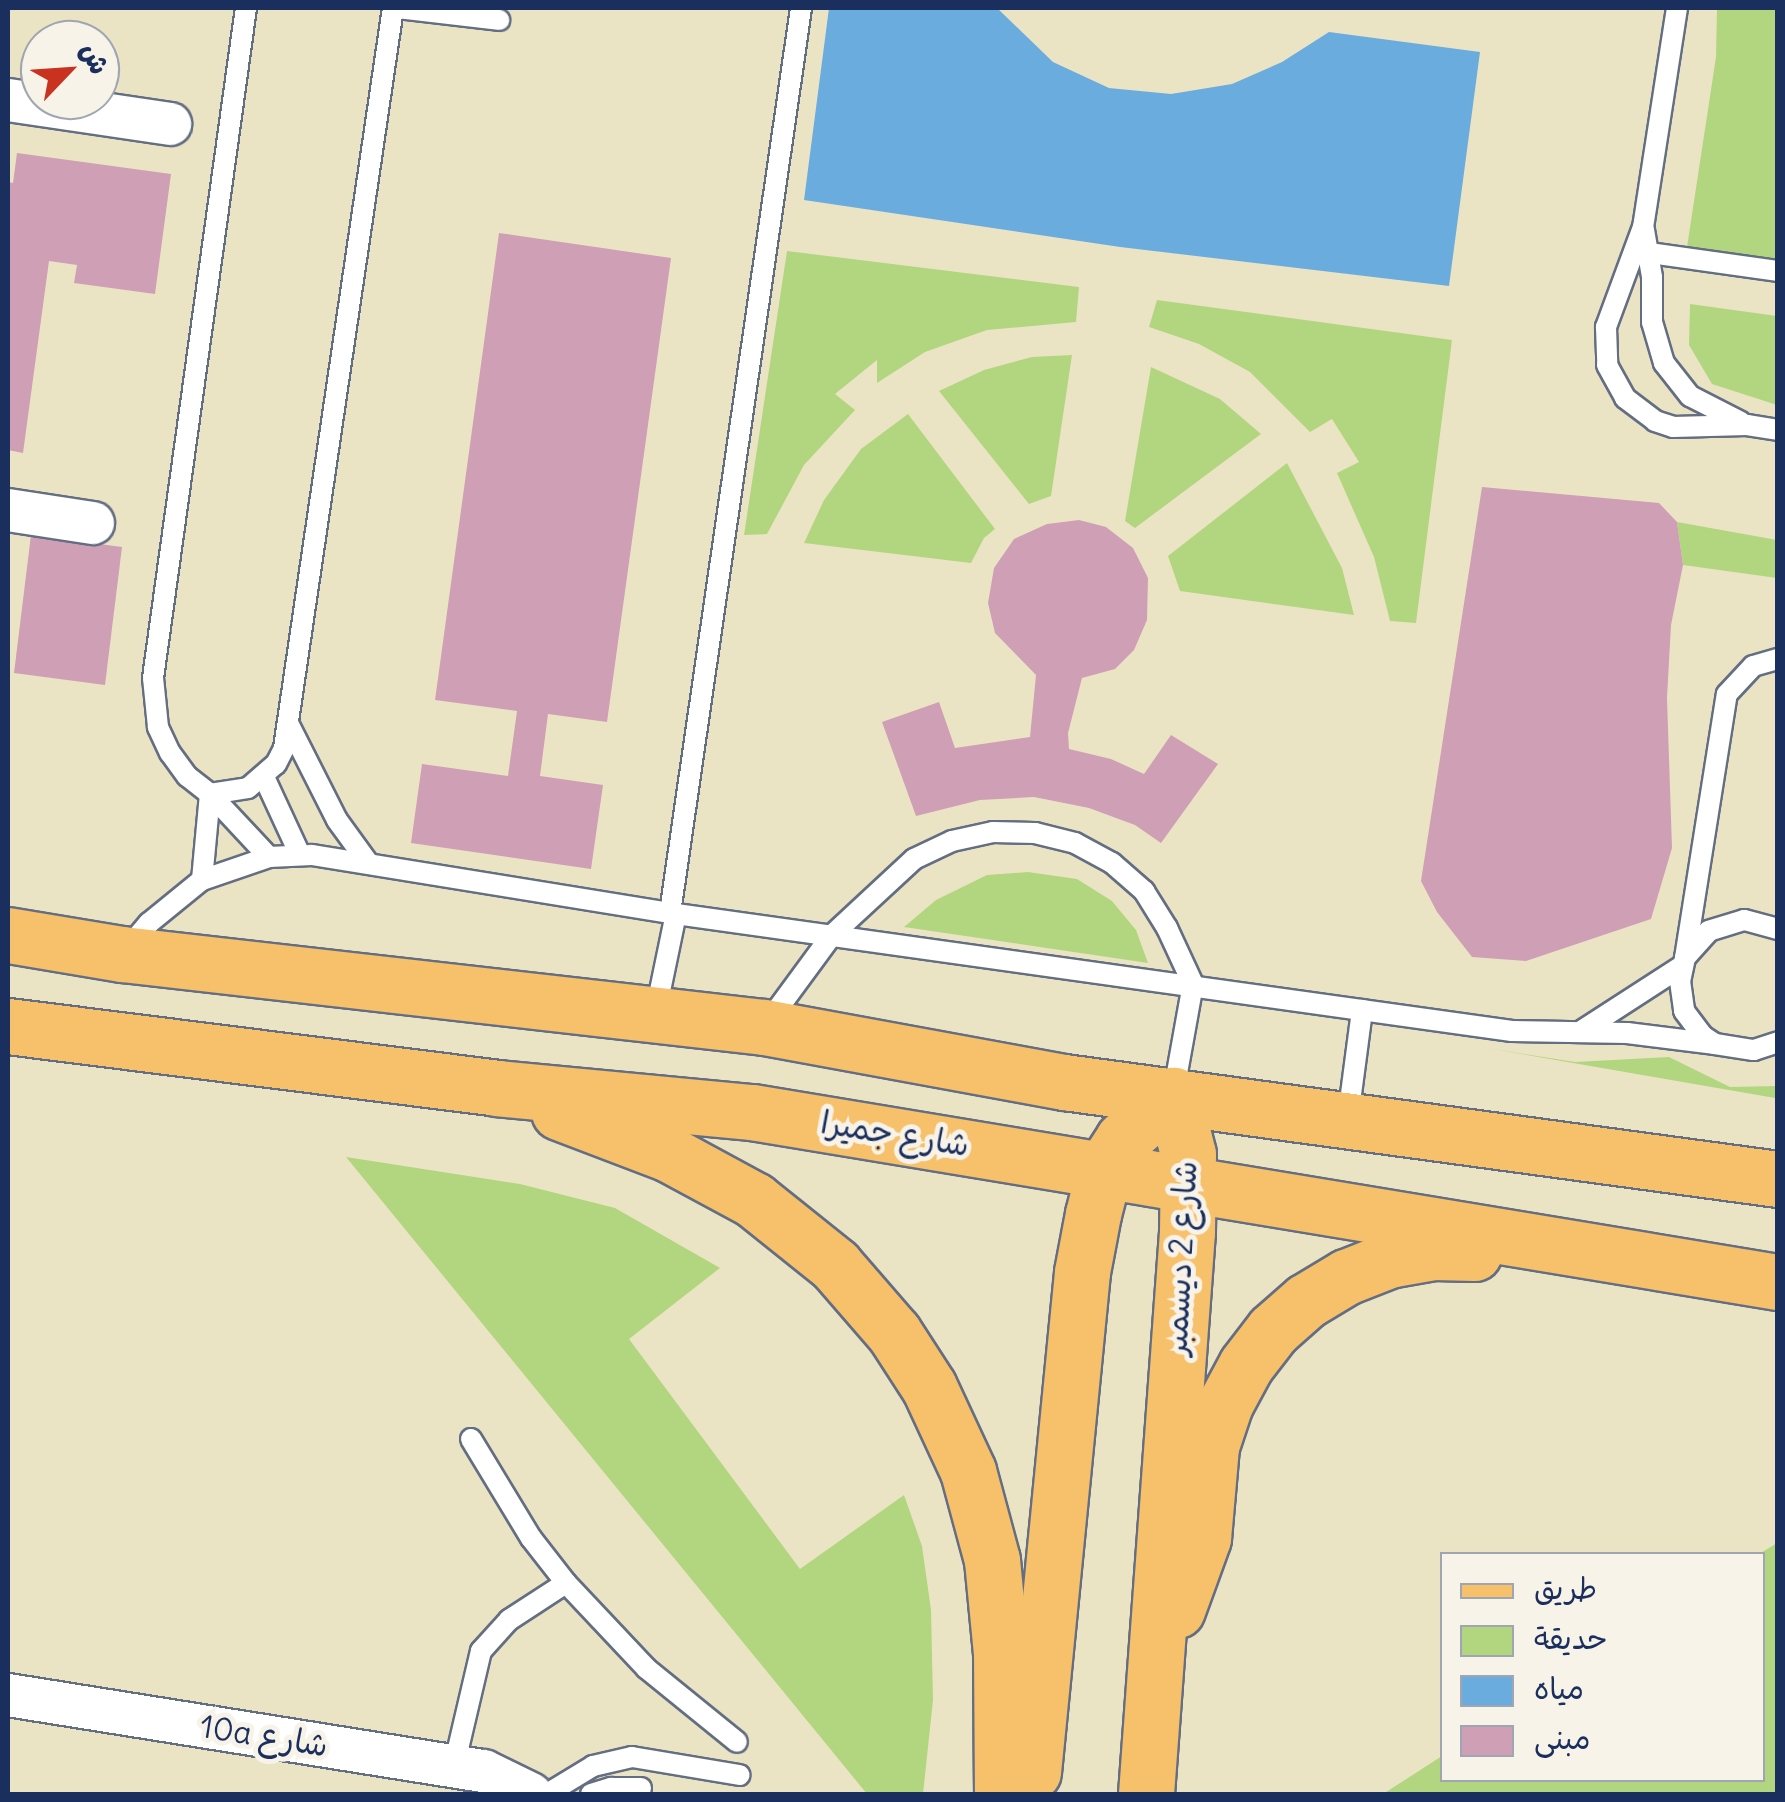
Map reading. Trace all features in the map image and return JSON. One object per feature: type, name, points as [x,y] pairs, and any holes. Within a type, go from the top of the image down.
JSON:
[{"type":"main road","points":[[8,935],[122,954],[764,1027],[1064,1082],[1778,1179]]},
{"type":"main road","name":"شارع جميرا","points":[[8,1026],[496,1088],[752,1112],[1106,1167],[1596,1254],[1778,1282]]},
{"type":"main road","points":[[496,1088],[669,1154],[754,1200],[834,1265],[894,1333],[929,1386],[968,1471],[992,1560],[1001,1653],[1002,1794]]},
{"type":"main road","name":"شارع 2 ديسمبر","points":[[1030,1794],[1082,1272],[1106,1167],[1123,1139],[1173,1095],[1188,1154],[1187,1184],[1146,1794]]},
{"type":"main road","points":[[1156,1642],[1177,1609],[1198,1556],[1211,1446],[1224,1404],[1255,1353],[1306,1301],[1346,1277],[1389,1260],[1434,1252],[1596,1254]]},
{"type":"street","points":[[8,100],[170,124]]},
{"type":"street","points":[[8,510],[93,523]]},
{"type":"street","name":"10a شارع","points":[[8,1696],[454,1766],[532,1791]]},
{"type":"lane","points":[[246,8],[152,678],[158,726],[170,753],[187,776],[210,794],[269,857]]},
{"type":"lane","points":[[210,794],[248,788],[264,777],[276,764],[289,725],[395,8],[499,20]]},
{"type":"lane","points":[[655,1014],[673,913],[802,8]]},
{"type":"lane","points":[[1677,8],[1638,248],[1606,326],[1604,346],[1614,382],[1625,398],[1655,421],[1692,428],[1748,425],[1778,430]]},
{"type":"lane","points":[[1642,227],[1650,253],[1652,322],[1664,363],[1690,396],[1748,425]]},
{"type":"lane","points":[[1650,253],[1778,271]]},
{"type":"lane","points":[[1715,1044],[1702,1036],[1684,1011],[1684,962],[1727,694],[1753,666],[1778,659]]},
{"type":"lane","points":[[289,725],[328,805],[369,864]]},
{"type":"lane","points":[[264,777],[300,855]]},
{"type":"lane","points":[[202,880],[210,794]]},
{"type":"lane","points":[[764,1027],[832,935],[914,859],[966,838],[993,832],[1034,833],[1075,844],[1112,863],[1144,891],[1194,984],[1173,1095]]},
{"type":"lane","points":[[122,954],[149,923],[202,880],[269,857],[300,855],[673,913],[1512,1031],[1582,1031],[1754,1050],[1778,1042]]},
{"type":"lane","points":[[1582,1031],[1684,962],[1709,931],[1726,923],[1762,922],[1778,929]]},
{"type":"lane","points":[[1348,1122],[1362,1010]]},
{"type":"lane","points":[[471,1439],[531,1538],[566,1583],[646,1668],[736,1742]]},
{"type":"lane","points":[[454,1766],[481,1651],[509,1620],[566,1583]]},
{"type":"lane","points":[[532,1791],[592,1766],[632,1757],[739,1775]]},
{"type":"lane","points":[[591,1794],[612,1788],[641,1788]]},
{"type":"green space","points":[[1717,8],[1777,8],[1777,269],[1695,258],[1687,247],[1716,57]]},
{"type":"green space","points":[[787,251],[1079,287],[1076,322],[987,330],[925,352],[877,383],[877,360],[835,394],[855,410],[804,465],[767,534],[744,535]]},
{"type":"green space","points":[[1157,300],[1452,340],[1416,623],[1390,621],[1374,557],[1337,473],[1359,462],[1332,419],[1310,432],[1250,372],[1199,344],[1149,327]]},
{"type":"green space","points":[[1690,304],[1777,316],[1777,405],[1712,384],[1689,345]]},
{"type":"green space","points":[[1072,355],[1051,496],[1029,504],[939,391],[984,370],[1032,357]]},
{"type":"green space","points":[[1151,367],[1220,399],[1261,434],[1135,528],[1125,521]]},
{"type":"green space","points":[[908,414],[995,529],[984,538],[971,563],[804,543],[824,500],[861,449]]},
{"type":"green space","points":[[1287,463],[1342,568],[1354,615],[1180,591],[1168,556]]},
{"type":"green space","points":[[1677,522],[1777,540],[1777,578],[1683,565]]},
{"type":"green space","points":[[1028,872],[1077,879],[1112,901],[1136,930],[1148,963],[904,927],[936,900],[987,875]]},
{"type":"green space","points":[[1487,1048],[1575,1062],[1669,1057],[1730,1087],[1777,1086],[1777,1091],[1775,1098]]},
{"type":"green space","points":[[346,1157],[520,1184],[615,1208],[720,1268],[629,1339],[800,1569],[904,1495],[922,1546],[931,1610],[933,1700],[923,1794],[867,1794]]},
{"type":"green space","points":[[1777,1543],[1777,1794],[1383,1794],[1440,1757],[1440,1782],[1765,1782],[1762,1552]]},
{"type":"water","points":[[829,8],[997,8],[1053,62],[1109,88],[1171,94],[1232,84],[1282,62],[1329,32],[1480,52],[1449,286],[1120,247],[804,200]]},
{"type":"building","points":[[17,153],[171,174],[155,294],[74,283],[77,265],[49,261],[23,453],[8,450],[8,182],[13,183]]},
{"type":"building","points":[[499,233],[671,258],[607,722],[548,714],[540,776],[603,785],[591,869],[411,843],[422,764],[508,776],[517,711],[435,700]]},
{"type":"building","points":[[1482,487],[1659,503],[1677,522],[1683,565],[1671,625],[1667,698],[1672,848],[1651,919],[1526,961],[1472,957],[1437,912],[1421,881]]},
{"type":"building","points":[[1079,520],[1106,527],[1133,548],[1148,578],[1147,620],[1134,650],[1115,669],[1082,678],[1068,733],[1069,749],[1111,759],[1144,774],[1171,735],[1218,764],[1161,843],[1135,825],[1089,808],[1034,797],[980,800],[916,816],[882,722],[939,702],[955,748],[1030,737],[1036,675],[995,633],[988,603],[994,568],[1014,539],[1047,524]]},
{"type":"building","points":[[31,535],[122,547],[105,685],[14,673]]}]
